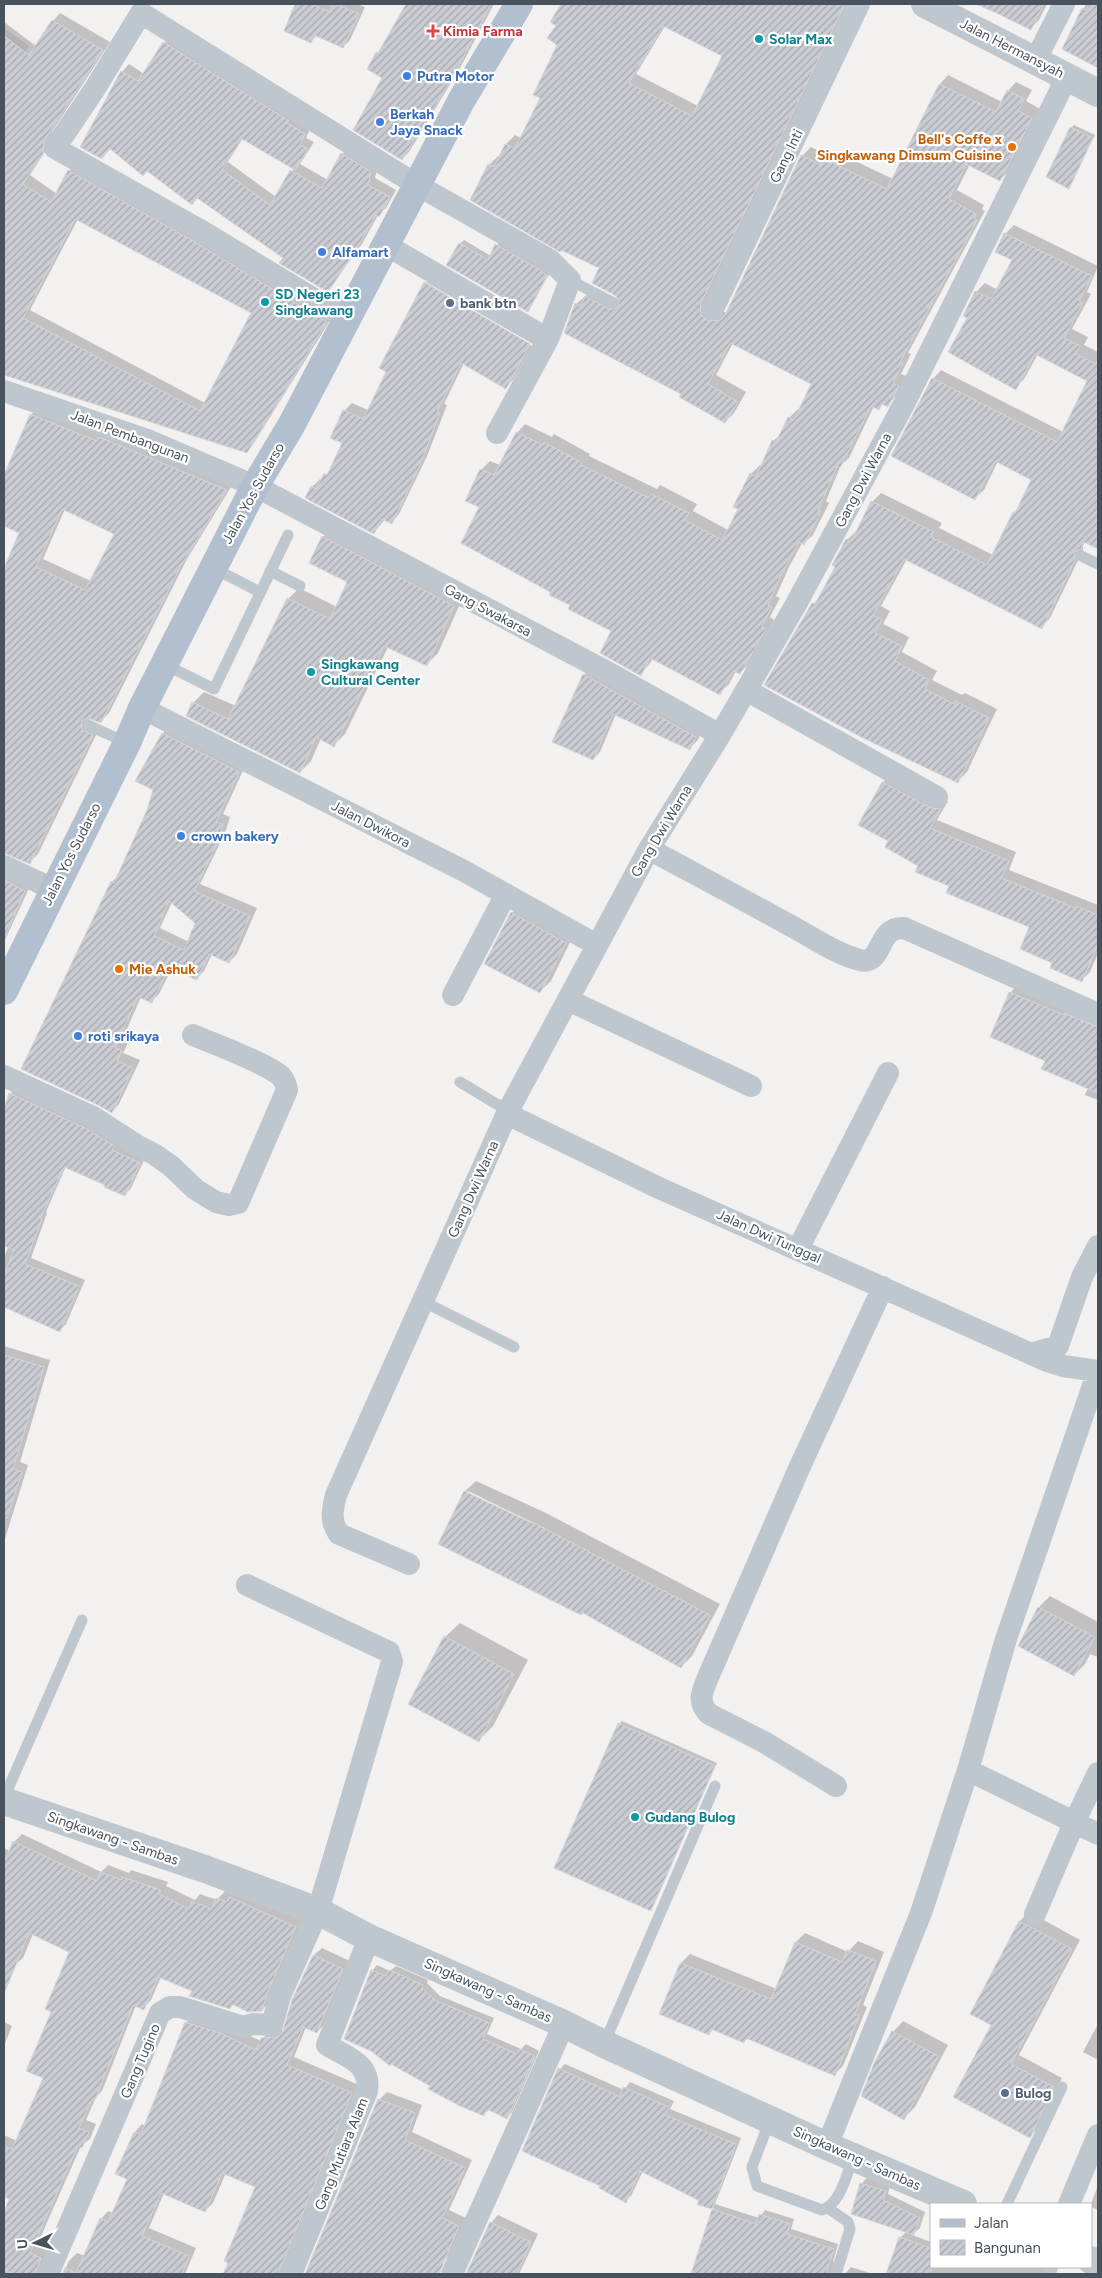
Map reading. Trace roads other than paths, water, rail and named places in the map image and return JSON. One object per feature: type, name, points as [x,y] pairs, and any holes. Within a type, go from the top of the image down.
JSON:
[{"type":"main road","name":"Jalan Yos Sudarso","points":[[4,991],[127,743],[142,708],[255,486],[292,424],[461,101],[519,4]]},
{"type":"street","name":"Gang Inti","points":[[713,309],[859,4]]},
{"type":"street","name":"Jalan Hermansyah","points":[[925,4],[1036,59],[1098,93]]},
{"type":"street","points":[[1036,59],[1064,4]]},
{"type":"street","points":[[347,319],[200,230],[55,148],[94,90],[141,13],[417,185],[550,260],[570,280],[548,339],[497,433]]},
{"type":"street","name":"Gang Dwi Warna","points":[[408,1564],[340,1534],[333,1526],[332,1514],[336,1495],[508,1112],[649,849],[720,735],[795,606],[904,404],[1067,77]]},
{"type":"street","points":[[386,245],[548,339]]},
{"type":"street","name":"Jalan Pembangunan","points":[[4,390],[150,441],[255,486]]},
{"type":"street","name":"Gang Swakarsa","points":[[255,486],[602,670],[720,735]]},
{"type":"street","points":[[746,690],[936,796]]},
{"type":"street","name":"Jalan Dwikora","points":[[142,708],[464,871],[597,945]]},
{"type":"street","points":[[649,849],[860,961],[874,958],[890,930],[904,928],[1098,1014]]},
{"type":"street","points":[[4,866],[53,889]]},
{"type":"street","points":[[453,994],[506,894]]},
{"type":"street","points":[[568,1000],[751,1086]]},
{"type":"street","points":[[4,1076],[93,1117],[154,1154],[171,1166],[195,1189],[216,1202],[229,1205],[238,1202],[287,1090],[286,1083],[280,1076],[256,1063],[193,1035]]},
{"type":"street","points":[[798,1249],[888,1073]]},
{"type":"street","name":"Jalan Dwi Tunggal","points":[[508,1112],[659,1188],[1034,1353],[1046,1361],[1095,1371]]},
{"type":"street","points":[[1058,1346],[1082,1277],[1098,1246]]},
{"type":"street","points":[[836,1786],[764,1742],[709,1714],[702,1707],[701,1700],[709,1675],[801,1464],[883,1287]]},
{"type":"street","points":[[827,2146],[921,1913],[968,1770],[1006,1639],[1095,1371],[1083,1359],[1058,1346],[1034,1353]]},
{"type":"street","points":[[247,1584],[389,1652],[392,1661],[318,1912]]},
{"type":"street","points":[[968,1770],[1098,1834]]},
{"type":"street","points":[[1035,1914],[1074,1823],[1098,1773]]},
{"type":"street","name":"Singkawang - Sambas","points":[[4,1799],[205,1869],[318,1912],[369,1938],[564,2024],[827,2146],[960,2203]]},
{"type":"street","name":"Gang Tugino","points":[[48,2274],[160,2013],[170,2007],[180,2007],[243,2027],[253,2024],[272,2025],[280,1996],[318,1912]]},
{"type":"street","name":"Gang Mutiara Alam","points":[[292,2274],[367,2091],[369,2080],[367,2072],[355,2062],[327,2045],[369,1938]]},
{"type":"street","points":[[452,2274],[564,2024]]},
{"type":"street","points":[[1069,2203],[1098,2136]]},
{"type":"lane","points":[[570,280],[612,302]]},
{"type":"lane","points":[[164,664],[214,688],[288,535]]},
{"type":"lane","points":[[1082,556],[1098,564]]},
{"type":"lane","points":[[213,568],[260,592]]},
{"type":"lane","points":[[270,571],[300,586]]},
{"type":"lane","points":[[88,725],[127,743]]},
{"type":"lane","points":[[460,1082],[508,1112]]},
{"type":"lane","points":[[422,1301],[514,1347]]},
{"type":"lane","points":[[4,1799],[82,1620]]},
{"type":"lane","points":[[604,2044],[715,1786]]},
{"type":"lane","points":[[1006,2203],[1062,2087]]},
{"type":"lane","points":[[770,2120],[752,2167],[757,2186],[822,2210],[835,2202],[853,2157]]},
{"type":"lane","points":[[828,2208],[848,2222],[850,2229],[836,2274]]},
{"type":"place","name":"Kimia Farma","points":[[433,31]]},
{"type":"place","name":"Solar Max","points":[[759,39]]},
{"type":"place","name":"Putra Motor","points":[[407,76]]},
{"type":"place","name":"Berkah Jaya Snack","points":[[380,122]]},
{"type":"place","name":"Bell's Coffe x Singkawang Dimsum Cuisine","points":[[1012,147]]},
{"type":"place","name":"Alfamart","points":[[322,252]]},
{"type":"place","name":"SD Negeri 23 Singkawang","points":[[265,302]]},
{"type":"place","name":"bank btn","points":[[450,303]]},
{"type":"place","name":"Singkawang Cultural Center","points":[[311,672]]},
{"type":"place","name":"crown bakery","points":[[181,836]]},
{"type":"place","name":"Mie Ashuk","points":[[119,969]]},
{"type":"place","name":"roti srikaya","points":[[78,1036]]},
{"type":"place","name":"Gudang Bulog","points":[[635,1817]]},
{"type":"place","name":"Bulog","points":[[1005,2093]]}]
